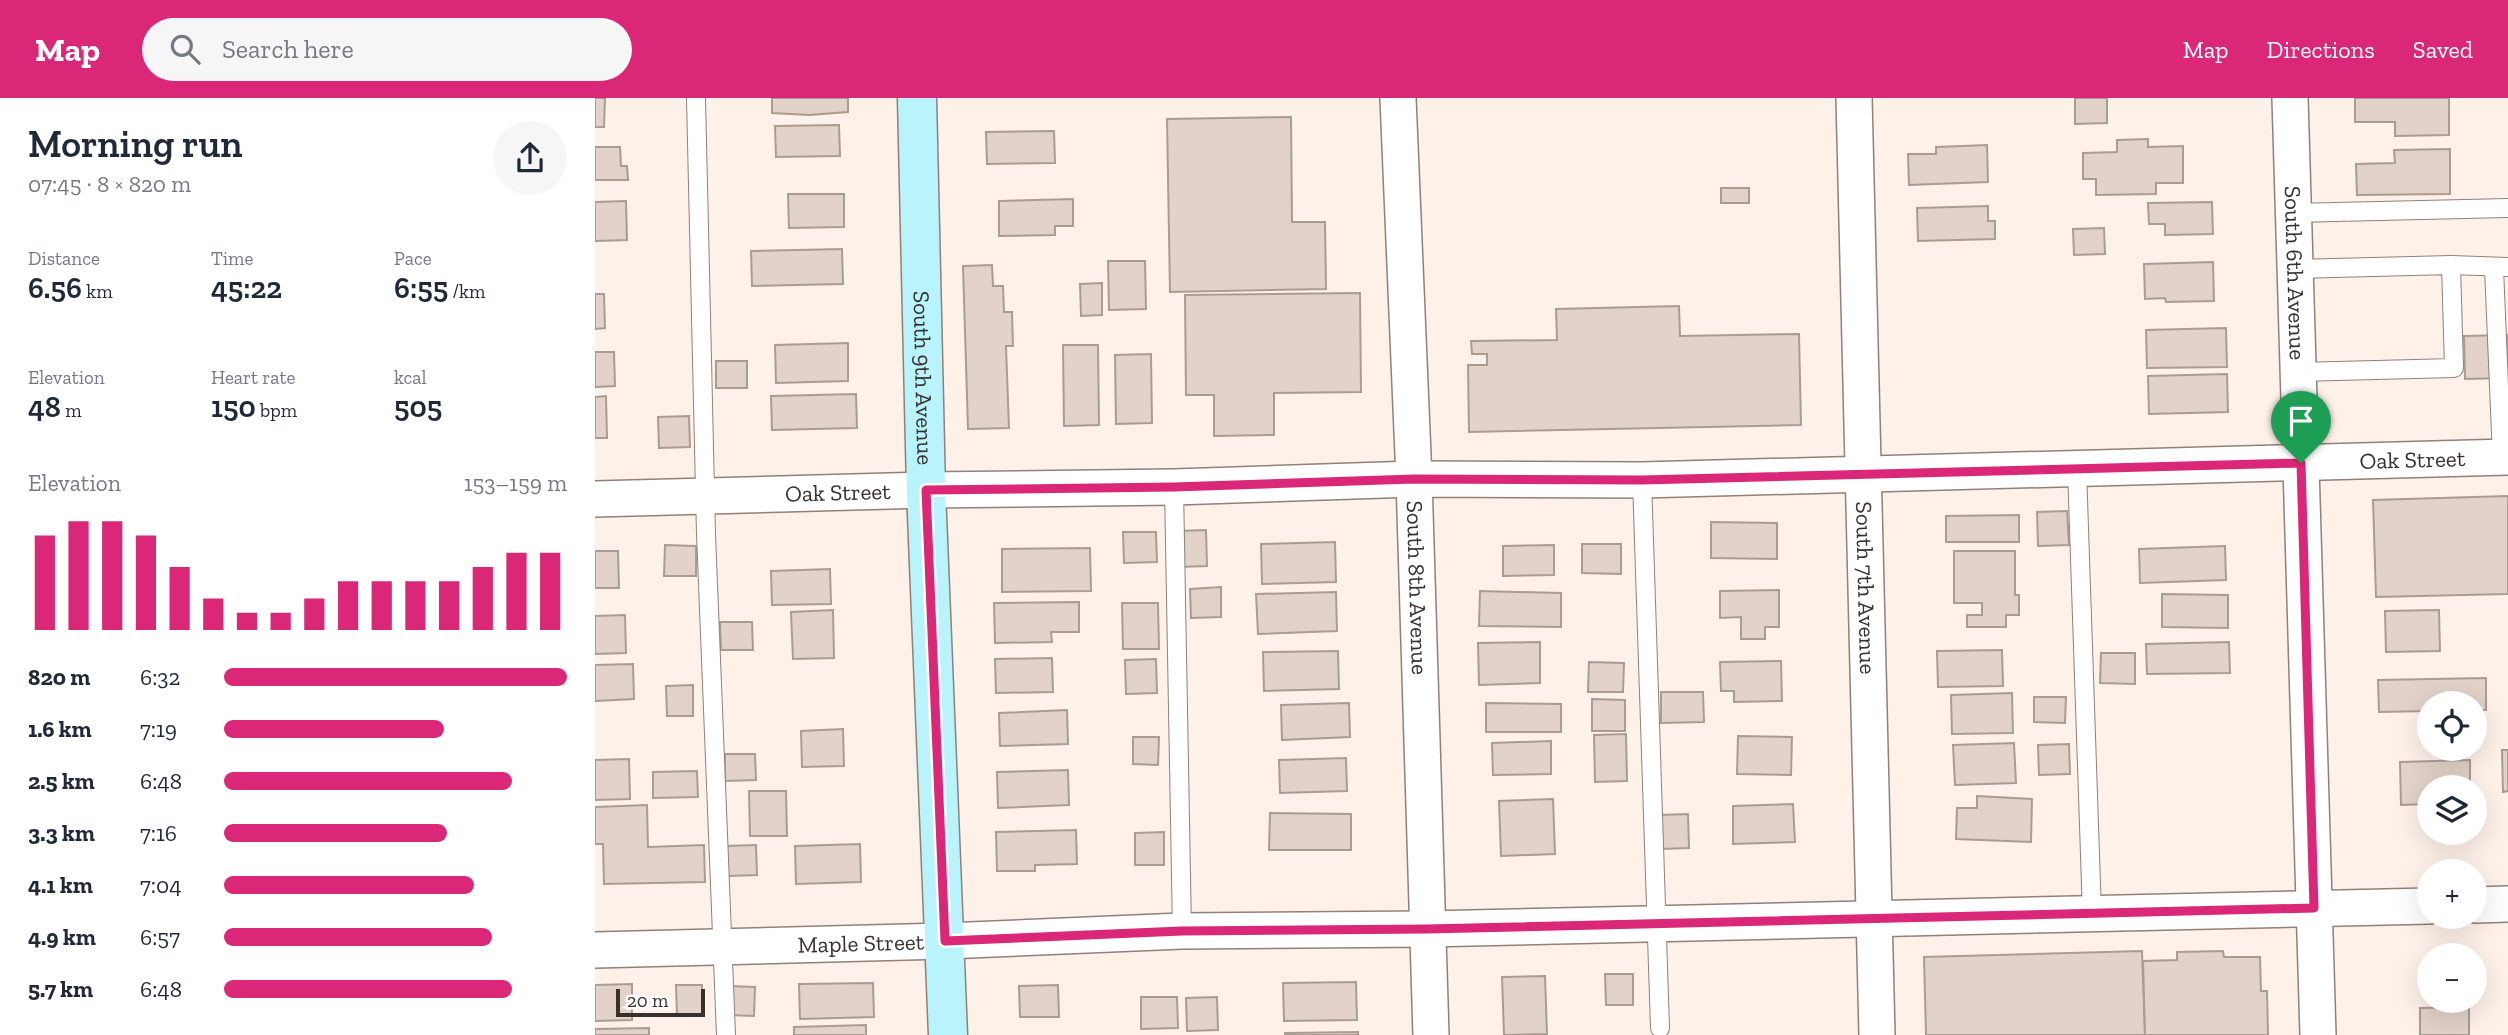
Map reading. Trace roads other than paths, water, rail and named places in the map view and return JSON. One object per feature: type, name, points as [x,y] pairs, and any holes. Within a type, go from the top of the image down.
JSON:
[{"type":"street","name":"South 9th Avenue","points":[[916,98],[926,490],[948,1035]]},
{"type":"street","name":"South 8th Avenue","points":[[1398,98],[1414,479],[1431,1035]]},
{"type":"street","name":"South 7th Avenue","points":[[1854,98],[1877,1035]]},
{"type":"street","name":"South 6th Avenue","points":[[2290,98],[2318,1035]]},
{"type":"street","name":"Oak Street","points":[[595,499],[926,490],[1174,487],[1414,479],[1642,480],[2505,457]]},
{"type":"street","points":[[2487,905],[2508,904]]},
{"type":"street","name":"Maple Street","points":[[595,950],[945,941],[1182,931],[1427,929],[2417,906]]},
{"type":"lane","points":[[697,98],[705,497],[726,1035]]},
{"type":"lane","points":[[2293,213],[2508,208]]},
{"type":"lane","points":[[2295,269],[2451,265],[2501,268],[2505,457]]},
{"type":"lane","points":[[2298,372],[2454,368],[2451,265]]},
{"type":"lane","points":[[2077,469],[2092,914]]},
{"type":"lane","points":[[1642,480],[1660,1028]]},
{"type":"lane","points":[[1174,487],[1182,931]]}]
